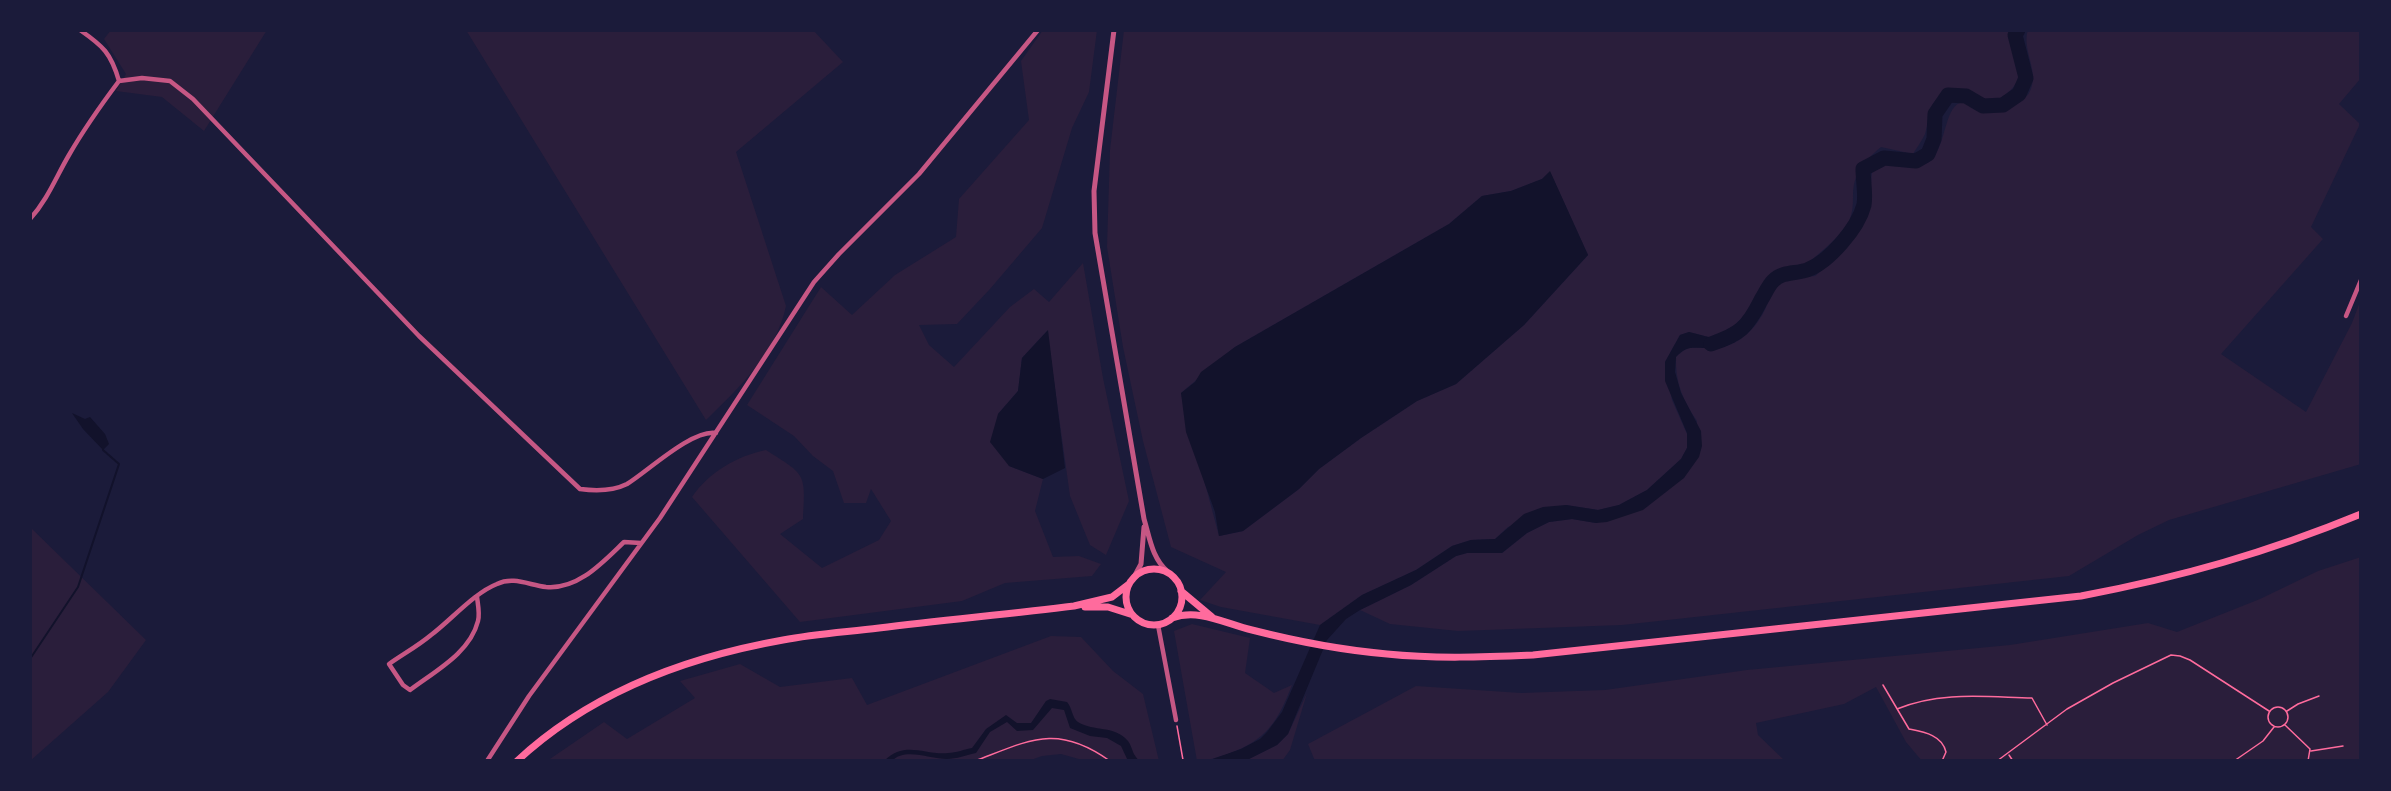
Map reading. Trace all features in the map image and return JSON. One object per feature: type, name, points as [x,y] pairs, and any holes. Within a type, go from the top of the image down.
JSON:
[{"type":"main road","points":[[1074,606],[1108,607],[1126,611],[1141,622],[1158,625],[1172,618],[1188,615],[1214,618],[1250,630],[1389,655],[1533,655],[2081,596],[2152,583],[2212,567],[2310,535],[2361,514]]},
{"type":"main road","points":[[517,761],[534,745],[581,713],[627,687],[714,655],[784,640],[1074,606],[1112,597],[1129,584],[1134,577],[1150,569],[1168,572],[1175,578],[1181,590],[1214,618]]},
{"type":"main road","points":[[1129,584],[1126,601],[1134,617]]},
{"type":"main road","points":[[1172,618],[1181,604],[1181,590]]},
{"type":"street","points":[[80,30],[104,47],[114,63],[119,81]]},
{"type":"street","points":[[487,761],[529,696],[641,543],[826,268],[919,174],[1038,30]]},
{"type":"street","points":[[1114,30],[1094,191],[1095,233],[1144,519],[1154,555],[1159,564],[1168,572]]},
{"type":"street","points":[[30,219],[51,191],[88,123],[119,81],[142,78],[170,81],[193,99],[419,336],[580,489],[598,491],[626,485],[649,466],[692,440],[708,433],[716,433]]},
{"type":"street","points":[[2346,316],[2361,280]]},
{"type":"street","points":[[1134,577],[1141,564],[1144,519]]},
{"type":"street","points":[[477,597],[479,618],[474,633],[459,653],[410,690],[389,664],[429,637],[477,597],[493,585],[507,579],[546,587],[574,583],[600,565],[624,542],[641,543]]},
{"type":"street","points":[[1158,625],[1176,720]]},
{"type":"path","points":[[1997,761],[2067,709],[2113,683],[2171,655],[2190,660],[2269,711]]},
{"type":"path","points":[[1883,685],[1909,729],[1930,734],[1942,742],[1946,752],[1942,761]]},
{"type":"path","points":[[1897,709],[1924,700],[1953,696],[2031,698],[2047,724]]},
{"type":"path","points":[[2286,711],[2319,696]]},
{"type":"path","points":[[2234,761],[2263,741],[2274,726],[2284,724],[2288,718],[2286,711],[2277,706],[2269,711]]},
{"type":"path","points":[[2269,711],[2268,719],[2274,726]]},
{"type":"path","points":[[1176,720],[1183,760]]},
{"type":"path","points":[[2284,724],[2305,742],[2310,752],[2308,761]]},
{"type":"path","points":[[975,761],[1000,750],[1055,737],[1072,739],[1089,746],[1110,761]]},
{"type":"path","points":[[2310,752],[2343,746]]},
{"type":"path","points":[[2008,754],[2013,761]]},
{"type":"shaded area","points":[[111,30],[267,30],[204,131],[162,97],[116,91],[126,74],[104,39]]},
{"type":"shaded area","points":[[466,30],[813,30],[843,62],[736,152],[786,306],[774,339],[755,369],[706,420]]},
{"type":"shaded area","points":[[1043,30],[1097,30],[1089,92],[1072,128],[1042,228],[957,324],[919,325],[929,345],[954,367],[1010,307],[1034,289],[1049,302],[1083,263],[1103,378],[1129,501],[1106,555],[1090,545],[1070,496],[1047,331],[1022,358],[1018,391],[998,414],[1009,466],[1043,479],[1035,511],[1053,557],[1079,556],[1101,564],[1092,576],[1005,583],[962,601],[800,622],[692,497],[724,466],[745,456],[766,450],[796,470],[803,483],[803,519],[780,534],[822,568],[879,540],[891,521],[871,489],[866,503],[844,503],[833,471],[813,456],[794,436],[747,405],[821,287],[852,315],[895,275],[956,237],[959,199],[1029,120],[1021,61]]},
{"type":"shaded area","points":[[1124,30],[2012,30],[2010,35],[2022,73],[2012,89],[1996,100],[1983,101],[1967,92],[1958,91],[1941,96],[1931,107],[1925,134],[1913,154],[1881,147],[1861,167],[1854,186],[1849,221],[1828,246],[1802,268],[1787,267],[1777,270],[1736,324],[1716,339],[1689,332],[1680,335],[1665,362],[1672,400],[1687,434],[1687,448],[1681,459],[1647,490],[1619,505],[1598,510],[1566,505],[1508,527],[1495,539],[1471,540],[1452,546],[1416,570],[1362,595],[1320,625],[1221,607],[1200,600],[1226,572],[1171,547],[1143,441],[1123,347],[1107,247],[1110,150]],"holes":[[[1550,172],[1588,255],[1524,325],[1456,384],[1417,401],[1361,438],[1243,531],[1219,536],[1181,393],[1235,347],[1449,224],[1482,196],[1511,191],[1542,179]]]},
{"type":"shaded area","points":[[2028,30],[2361,30],[2361,78],[2339,104],[2360,124],[2311,227],[2323,239],[2221,354],[2306,412],[2352,323],[2361,299],[2361,464],[2169,520],[2138,535],[2069,576],[1622,625],[1458,631],[1390,624],[1360,610],[1411,585],[1456,556],[1467,553],[1502,553],[1527,533],[1549,522],[1572,519],[1596,523],[1684,478],[1697,421],[1681,391],[1676,357],[1692,347],[1719,348],[1740,339],[1749,332],[1762,315],[1773,283],[1786,278],[1815,276],[1837,257],[1862,228],[1870,198],[1872,171],[1879,164],[1917,166],[1929,162],[1939,148],[1955,106],[1966,102],[1984,110],[1999,112],[2008,109],[2027,95],[2033,78],[2027,45]]},
{"type":"shaded area","points":[[1550,171],[1588,255],[1524,325],[1456,384],[1417,401],[1361,438],[1243,531],[1219,536],[1215,512],[1186,432],[1181,393],[1195,382],[1201,372],[1235,347],[1449,224],[1482,196],[1511,191],[1542,179]]},
{"type":"shaded area","points":[[1048,330],[1065,468],[1043,479],[1009,466],[990,442],[998,414],[1018,391],[1022,358]]},
{"type":"shaded area","points":[[1689,332],[1716,339],[1727,333],[1735,342],[1717,347],[1684,350],[1676,357],[1675,372],[1681,393],[1701,431],[1702,446],[1699,457],[1684,478],[1643,510],[1607,522],[1596,523],[1572,519],[1549,522],[1527,533],[1502,553],[1467,553],[1456,556],[1411,585],[1360,610],[1346,619],[1327,640],[1288,734],[1277,745],[1245,761],[1207,761],[1241,749],[1260,739],[1267,732],[1282,712],[1320,625],[1362,595],[1416,570],[1452,546],[1471,540],[1495,539],[1524,514],[1543,507],[1566,505],[1598,510],[1619,505],[1647,490],[1681,459],[1687,448],[1687,433],[1665,381],[1665,362],[1680,335]]},
{"type":"shaded area","points":[[72,413],[85,419],[90,417],[105,434],[109,444],[103,450],[83,429]]},
{"type":"shaded area","points":[[30,527],[146,640],[108,692],[30,761]]},
{"type":"shaded area","points":[[2361,557],[2361,761],[1922,761],[1906,742],[1876,687],[1844,704],[1756,723],[1758,735],[1785,761],[1315,761],[1308,744],[1416,686],[1521,693],[1605,690],[1747,670],[2010,645],[2148,623],[2177,632],[2260,599],[2318,571]]},
{"type":"shaded area","points":[[1192,624],[1250,638],[1245,673],[1274,693],[1292,685],[1282,709],[1262,736],[1228,754],[1201,761],[1197,761],[1174,631]]},
{"type":"shaded area","points":[[1051,636],[1081,637],[1113,671],[1143,694],[1159,761],[1086,761],[1061,754],[1042,756],[1028,761],[547,761],[604,722],[627,739],[695,698],[680,681],[740,664],[780,687],[852,678],[867,705]]},
{"type":"shaded area","points":[[1307,693],[1290,750],[1282,761],[1245,761],[1277,745],[1288,734]]},
{"type":"shaded area","points":[[1050,699],[1067,702],[1078,722],[1123,736],[1140,761],[1128,761],[1121,746],[1107,738],[1090,736],[1070,728],[1064,710],[1052,708],[1033,730],[1017,731],[1007,722],[990,732],[976,753],[947,759],[911,754],[897,757],[892,761],[884,761],[899,751],[948,753],[972,748],[986,729],[1006,715],[1017,723],[1031,723],[1046,701]]},
{"type":"waterway","points":[[1711,344],[1729,337],[1747,324],[1773,281],[1785,274],[1816,266],[1842,243],[1856,224],[1864,205],[1863,169],[1884,158],[1916,161],[1928,154],[1934,139],[1935,114],[1948,95],[1966,96],[1983,106],[2003,105],[2019,94],[2026,78],[2015,35],[2018,30]]},
{"type":"waterway","points":[[30,659],[78,587],[119,464],[103,450]]}]
